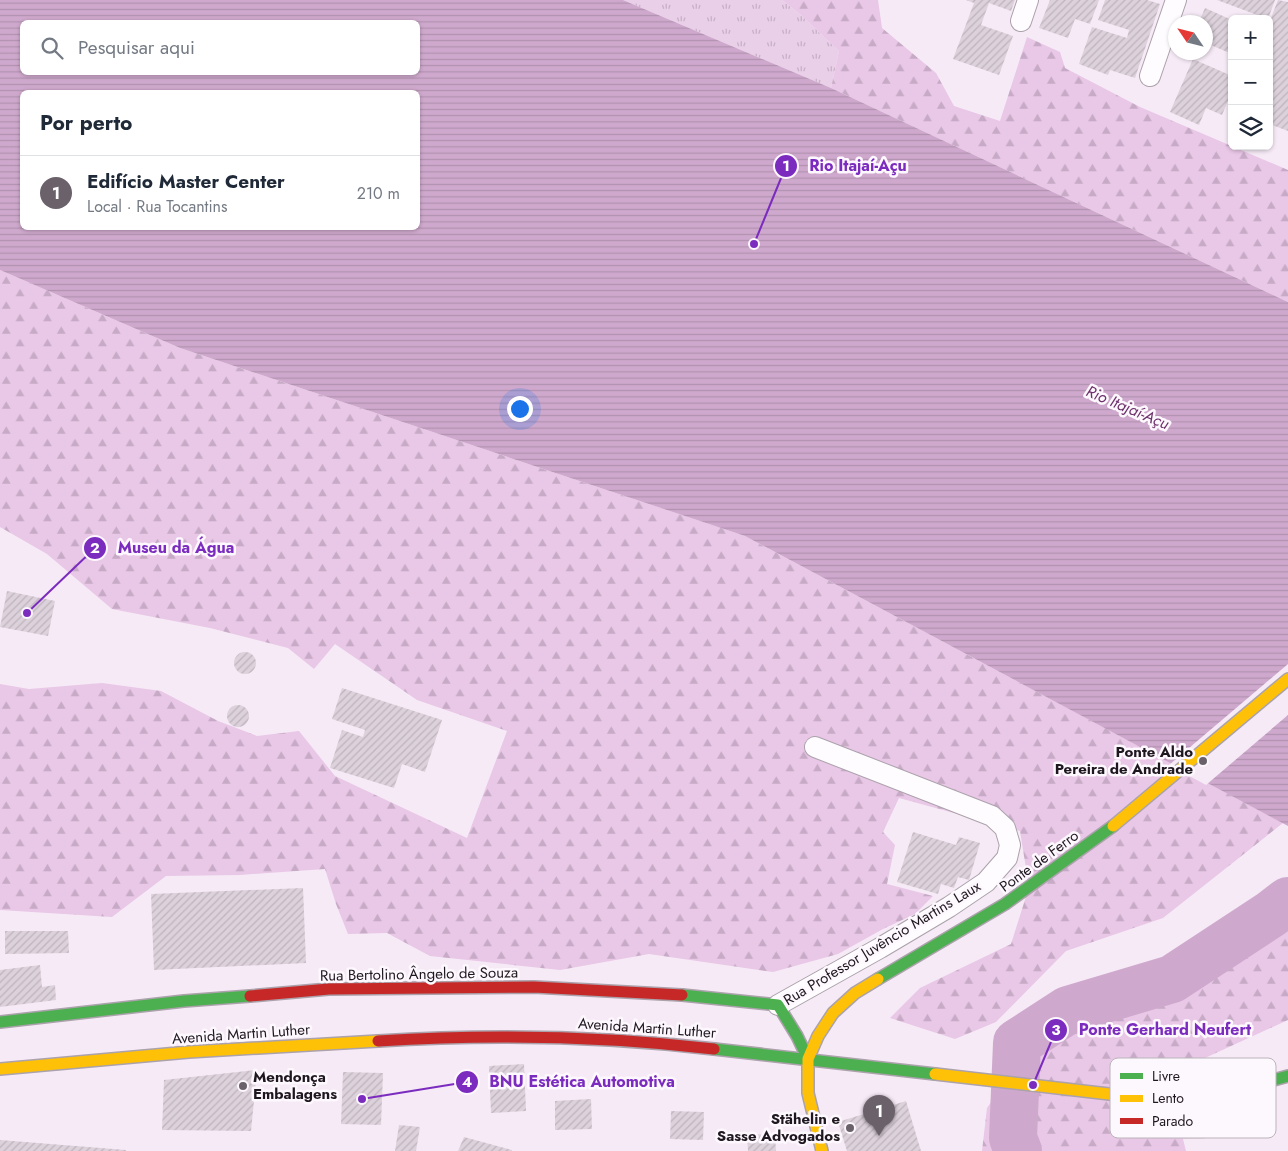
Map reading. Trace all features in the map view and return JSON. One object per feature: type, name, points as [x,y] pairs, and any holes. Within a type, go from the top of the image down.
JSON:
[{"type":"street","points":[[1021,21],[1028,0]]},
{"type":"street","points":[[1150,76],[1176,0]]},
{"type":"street","name":"Ponte de Ferro","points":[[808,1059],[818,1036],[833,1014],[855,993],[1005,904],[1126,816],[1288,679]]},
{"type":"street","name":"Rua Professor Juvêncio Martins Laux","points":[[778,1005],[880,948],[949,907],[986,882],[1007,858],[1010,845],[1005,828],[992,816],[815,747]]},
{"type":"street","name":"Rua Bertolino Ângelo de Souza","points":[[0,1022],[184,1001],[329,989],[534,987],[690,995],[778,1005]]},
{"type":"street","points":[[778,1005],[797,1036],[808,1059],[808,1093],[822,1151]]},
{"type":"street","name":"Avenida Martin Luther","points":[[0,1069],[189,1052],[388,1040],[499,1036],[560,1037],[671,1044],[1110,1094]]},
{"type":"green space","points":[[623,0],[782,0],[800,14],[839,51],[831,88]]},
{"type":"green space","points":[[782,0],[878,0],[882,28],[936,73],[954,106],[1000,121],[1027,37],[1060,52],[1065,68],[1140,107],[1228,144],[1228,150],[1241,150],[1288,170],[1288,302],[831,88],[839,51],[800,14]]},
{"type":"green space","points":[[0,270],[180,348],[745,536],[1283,823],[1163,918],[1066,951],[996,1022],[955,1039],[890,1018],[920,988],[1011,944],[1029,887],[1020,831],[899,798],[883,832],[895,845],[887,884],[933,896],[915,914],[838,954],[773,972],[649,954],[560,970],[430,956],[387,933],[348,934],[325,869],[240,875],[166,876],[112,917],[0,910],[0,684],[29,689],[102,683],[161,691],[218,721],[257,736],[299,731],[335,776],[467,838],[507,731],[417,700],[335,644],[314,669],[288,648],[210,628],[112,609],[47,554],[0,527]]},
{"type":"green space","points":[[1288,925],[1288,1020],[1205,1058],[1110,1058],[1110,1138],[1183,1138],[1186,1151],[982,1151],[987,1108],[1035,1039],[1153,1007],[1235,950]]},
{"type":"green space","points":[[1183,1138],[1206,1138],[1203,1139]]},
{"type":"water","points":[[0,0],[623,0],[831,88],[1288,302],[1288,826],[745,536],[180,348],[0,270]]},
{"type":"pier","name":"Ponte Aldo Pereira de Andrade","points":[[1288,664],[1288,715],[1206,785],[1169,765]]},
{"type":"building","points":[[966,0],[1015,0],[1011,11],[989,3],[981,25],[1013,36],[999,75],[953,59],[974,3]]},
{"type":"building","points":[[1050,0],[1099,0],[1090,24],[1075,19],[1068,38],[1039,28]]},
{"type":"building","points":[[1105,0],[1147,0],[1160,4],[1135,78],[1110,70],[1108,75],[1079,64],[1092,27],[1127,38],[1129,30],[1098,20]]},
{"type":"building","points":[[1217,0],[1275,0],[1269,15],[1257,15]]},
{"type":"building","points":[[1278,0],[1288,2],[1288,131],[1273,125],[1272,15]]},
{"type":"building","points":[[1205,8],[1228,18],[1228,52],[1213,46],[1213,15],[1202,15]]},
{"type":"building","points":[[1193,60],[1228,74],[1228,101],[1222,115],[1206,108],[1199,125],[1170,112]]},
{"type":"building","points":[[7,591],[55,601],[48,636],[0,627]]},
{"type":"building","points":[[245,652],[253,655],[256,663],[253,671],[245,674],[237,671],[234,663],[237,655]]},
{"type":"building","points":[[342,688],[442,720],[425,772],[402,764],[394,788],[330,768],[342,730],[363,737],[365,730],[332,719]]},
{"type":"building","points":[[238,705],[246,708],[249,716],[246,724],[238,727],[230,724],[227,716],[230,708]]},
{"type":"building","points":[[913,832],[956,845],[959,837],[980,843],[969,880],[958,877],[954,888],[941,884],[938,894],[897,882]]},
{"type":"building","points":[[303,888],[306,963],[154,970],[151,894]]},
{"type":"building","points":[[5,931],[68,931],[69,953],[5,954]]},
{"type":"building","points":[[40,965],[42,987],[55,985],[56,1000],[0,1007],[0,970]]},
{"type":"building","points":[[524,1064],[526,1111],[491,1113],[489,1066]]},
{"type":"building","points":[[257,1070],[251,1131],[162,1130],[164,1080]]},
{"type":"building","points":[[343,1072],[383,1073],[381,1125],[341,1124]]},
{"type":"building","points":[[591,1099],[592,1129],[555,1130],[555,1101]]},
{"type":"building","points":[[906,1101],[921,1151],[847,1151],[838,1122]]},
{"type":"building","points":[[671,1111],[704,1112],[703,1140],[670,1139]]},
{"type":"building","points":[[399,1125],[420,1127],[416,1151],[395,1151]]},
{"type":"building","points":[[747,1133],[775,1136],[776,1151],[748,1151]]},
{"type":"building","points":[[464,1137],[512,1150],[512,1151],[458,1151]]},
{"type":"building","points":[[0,1140],[126,1150],[126,1151],[0,1151]]},
{"type":"waterway","points":[[1018,1151],[1013,1138],[1017,1043],[1068,1010],[1172,979],[1288,901]]},
{"type":"traffic: fast","points":[[878,979],[1005,904],[1113,826]]},
{"type":"traffic: fast","points":[[682,995],[778,1005],[797,1036],[808,1059]]},
{"type":"traffic: fast","points":[[0,1022],[184,1001],[250,996]]},
{"type":"traffic: fast","points":[[714,1049],[935,1074]]},
{"type":"traffic: fast","points":[[1276,1079],[1288,1076]]},
{"type":"traffic: slow","points":[[1113,826],[1288,679]]},
{"type":"traffic: slow","points":[[822,1151],[808,1093],[808,1059],[818,1036],[833,1013],[855,993],[878,979]]},
{"type":"traffic: slow","points":[[0,1069],[189,1052],[378,1041]]},
{"type":"traffic: slow","points":[[935,1074],[1110,1094]]},
{"type":"traffic: jam","points":[[250,996],[329,989],[534,987],[682,995]]},
{"type":"traffic: jam","points":[[378,1041],[504,1037],[630,1041],[714,1049]]},
{"type":"place","name":"Rio Itajaí-Açu","points":[[754,244]]},
{"type":"place","name":"Museu da Água","points":[[27,613]]},
{"type":"place","name":"Ponte Aldo Pereira de Andrade","points":[[1203,761]]},
{"type":"place","name":"Ponte Gerhard Neufert","points":[[1033,1085]]},
{"type":"place","name":"Mendonça Embalagens","points":[[243,1086]]},
{"type":"place","name":"BNU Estética Automotiva","points":[[362,1099]]},
{"type":"place","name":"Stähelin e Sasse Advogados","points":[[850,1128]]},
{"type":"place","name":"Edifício Master Center","points":[[879,1136]]}]
